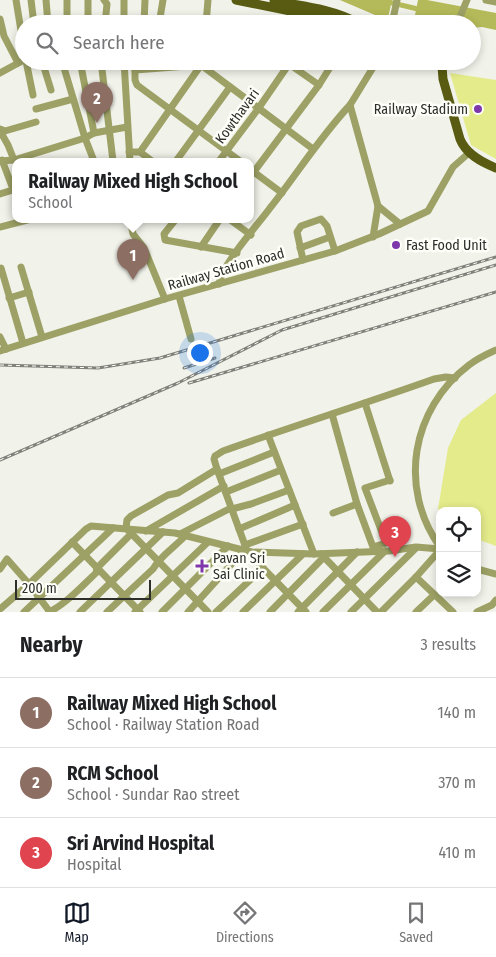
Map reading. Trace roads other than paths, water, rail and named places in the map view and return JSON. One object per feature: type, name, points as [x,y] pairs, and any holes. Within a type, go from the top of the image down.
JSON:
[{"type":"main road","points":[[236,0],[298,15]]},
{"type":"main road","points":[[271,0],[341,15]]},
{"type":"main road","points":[[442,70],[460,139],[464,147],[485,163],[496,168]]},
{"type":"street","points":[[16,0],[18,15]]},
{"type":"street","points":[[31,0],[33,15]]},
{"type":"street","points":[[46,0],[47,15]]},
{"type":"street","points":[[67,0],[67,15]]},
{"type":"street","points":[[88,0],[88,15]]},
{"type":"street","points":[[104,0],[106,15]]},
{"type":"street","points":[[124,0],[124,15]]},
{"type":"street","points":[[144,15],[145,0]]},
{"type":"street","points":[[160,15],[163,0]]},
{"type":"street","points":[[207,15],[208,0]]},
{"type":"street","points":[[394,15],[397,0]]},
{"type":"street","points":[[486,0],[496,2]]},
{"type":"street","points":[[460,15],[465,3]]},
{"type":"street","points":[[0,19],[1,30],[15,52]]},
{"type":"street","points":[[0,73],[15,66]]},
{"type":"street","points":[[25,70],[33,95]]},
{"type":"street","points":[[45,70],[51,90]]},
{"type":"street","points":[[65,70],[93,158]]},
{"type":"street","points":[[82,70],[94,133]]},
{"type":"street","points":[[102,70],[114,158]]},
{"type":"street","points":[[124,70],[130,158]]},
{"type":"street","points":[[135,70],[137,85],[236,158]]},
{"type":"street","points":[[140,152],[197,70]]},
{"type":"street","points":[[210,70],[258,109],[313,149]]},
{"type":"street","name":"Kowthavari","points":[[221,158],[285,70]]},
{"type":"street","points":[[299,70],[319,85]]},
{"type":"street","points":[[254,170],[328,70]]},
{"type":"street","points":[[219,284],[221,275],[237,252],[313,149],[350,105],[371,70]]},
{"type":"street","points":[[178,158],[230,87]]},
{"type":"street","points":[[36,109],[73,99]]},
{"type":"street","points":[[350,105],[378,206],[374,236]]},
{"type":"street","points":[[0,130],[5,131],[36,122]]},
{"type":"street","points":[[20,158],[85,138],[94,133],[127,127]]},
{"type":"street","points":[[0,130],[13,158]]},
{"type":"street","points":[[129,152],[140,152],[148,158]]},
{"type":"street","name":"Railway Station Road","points":[[3,350],[165,299],[335,251],[374,236],[428,211],[453,167],[470,152]]},
{"type":"street","points":[[1,161],[12,185]]},
{"type":"street","points":[[254,174],[282,193]]},
{"type":"street","points":[[0,194],[12,190]]},
{"type":"street","points":[[378,206],[400,224]]},
{"type":"street","points":[[303,260],[297,232],[301,226],[321,218],[335,251]]},
{"type":"street","points":[[0,227],[16,223]]},
{"type":"street","points":[[131,223],[133,234],[144,248],[165,299]]},
{"type":"street","points":[[173,223],[164,234],[164,238],[168,241],[237,252]]},
{"type":"street","points":[[201,247],[217,223]]},
{"type":"street","points":[[234,223],[251,235]]},
{"type":"street","points":[[300,248],[330,238]]},
{"type":"street","points":[[21,267],[42,337]]},
{"type":"street","points":[[0,268],[22,343]]},
{"type":"street","points":[[9,298],[29,292]]},
{"type":"street","points":[[179,296],[191,339]]},
{"type":"street","points":[[0,337],[3,350]]},
{"type":"street","points":[[436,542],[424,522],[419,505],[414,467],[424,422],[430,410],[455,378],[470,364],[496,350]]},
{"type":"street","points":[[357,552],[302,611],[247,549],[214,459],[218,454],[268,435],[434,379],[455,378]]},
{"type":"street","points":[[332,414],[357,504],[373,547],[386,544],[365,488],[390,480],[365,403]]},
{"type":"street","points":[[268,435],[303,524],[320,555],[377,612]]},
{"type":"street","points":[[126,528],[131,516],[168,495],[218,472],[274,452]]},
{"type":"street","points":[[146,531],[225,489],[282,470]]},
{"type":"street","points":[[107,612],[153,569],[158,561],[177,545],[182,535],[232,509],[252,504],[289,490]]},
{"type":"street","points":[[333,513],[357,504]]},
{"type":"street","points":[[239,529],[295,505]]},
{"type":"street","points":[[188,612],[247,549],[303,524]]},
{"type":"street","points":[[0,609],[88,527],[126,528],[163,532],[247,549],[303,554],[320,555],[416,547],[436,548]]},
{"type":"street","points":[[24,612],[113,528]]},
{"type":"street","points":[[126,528],[208,612]]},
{"type":"street","points":[[80,612],[163,532]]},
{"type":"street","points":[[0,569],[7,559],[29,584],[49,612],[55,610],[73,595],[96,572],[97,568],[132,534]]},
{"type":"street","points":[[72,542],[138,611],[208,542]]},
{"type":"street","points":[[162,612],[228,546]]},
{"type":"street","points":[[351,612],[416,547]]},
{"type":"street","points":[[323,612],[385,551]]},
{"type":"street","points":[[381,612],[416,577],[437,552]]},
{"type":"street","points":[[243,612],[303,554]]},
{"type":"street","points":[[270,612],[288,594],[320,555]]},
{"type":"street","points":[[216,612],[263,568]]},
{"type":"street","points":[[481,570],[496,574]]},
{"type":"street","points":[[416,577],[449,611]]},
{"type":"street","points":[[416,612],[434,595]]},
{"type":"street","points":[[477,612],[496,600]]},
{"type":"waterway","points":[[380,0],[422,10]]},
{"type":"railway","points":[[0,365],[98,368],[160,358],[496,257]]},
{"type":"railway","points":[[0,460],[178,383],[282,330],[496,265]]},
{"type":"railway","points":[[189,383],[496,292]]},
{"type":"railway","points":[[184,368],[215,358]]},
{"type":"place","name":"Railway Stadium","points":[[478,109]]},
{"type":"place","name":"RCM School","points":[[97,123]]},
{"type":"place","name":"Fast Food Unit","points":[[396,245]]},
{"type":"place","name":"Railway Mixed High School","points":[[133,280]]},
{"type":"place","name":"Sri Arvind Hospital","points":[[395,557]]},
{"type":"place","name":"Pavan Sri Sai Clinic","points":[[202,566]]}]
